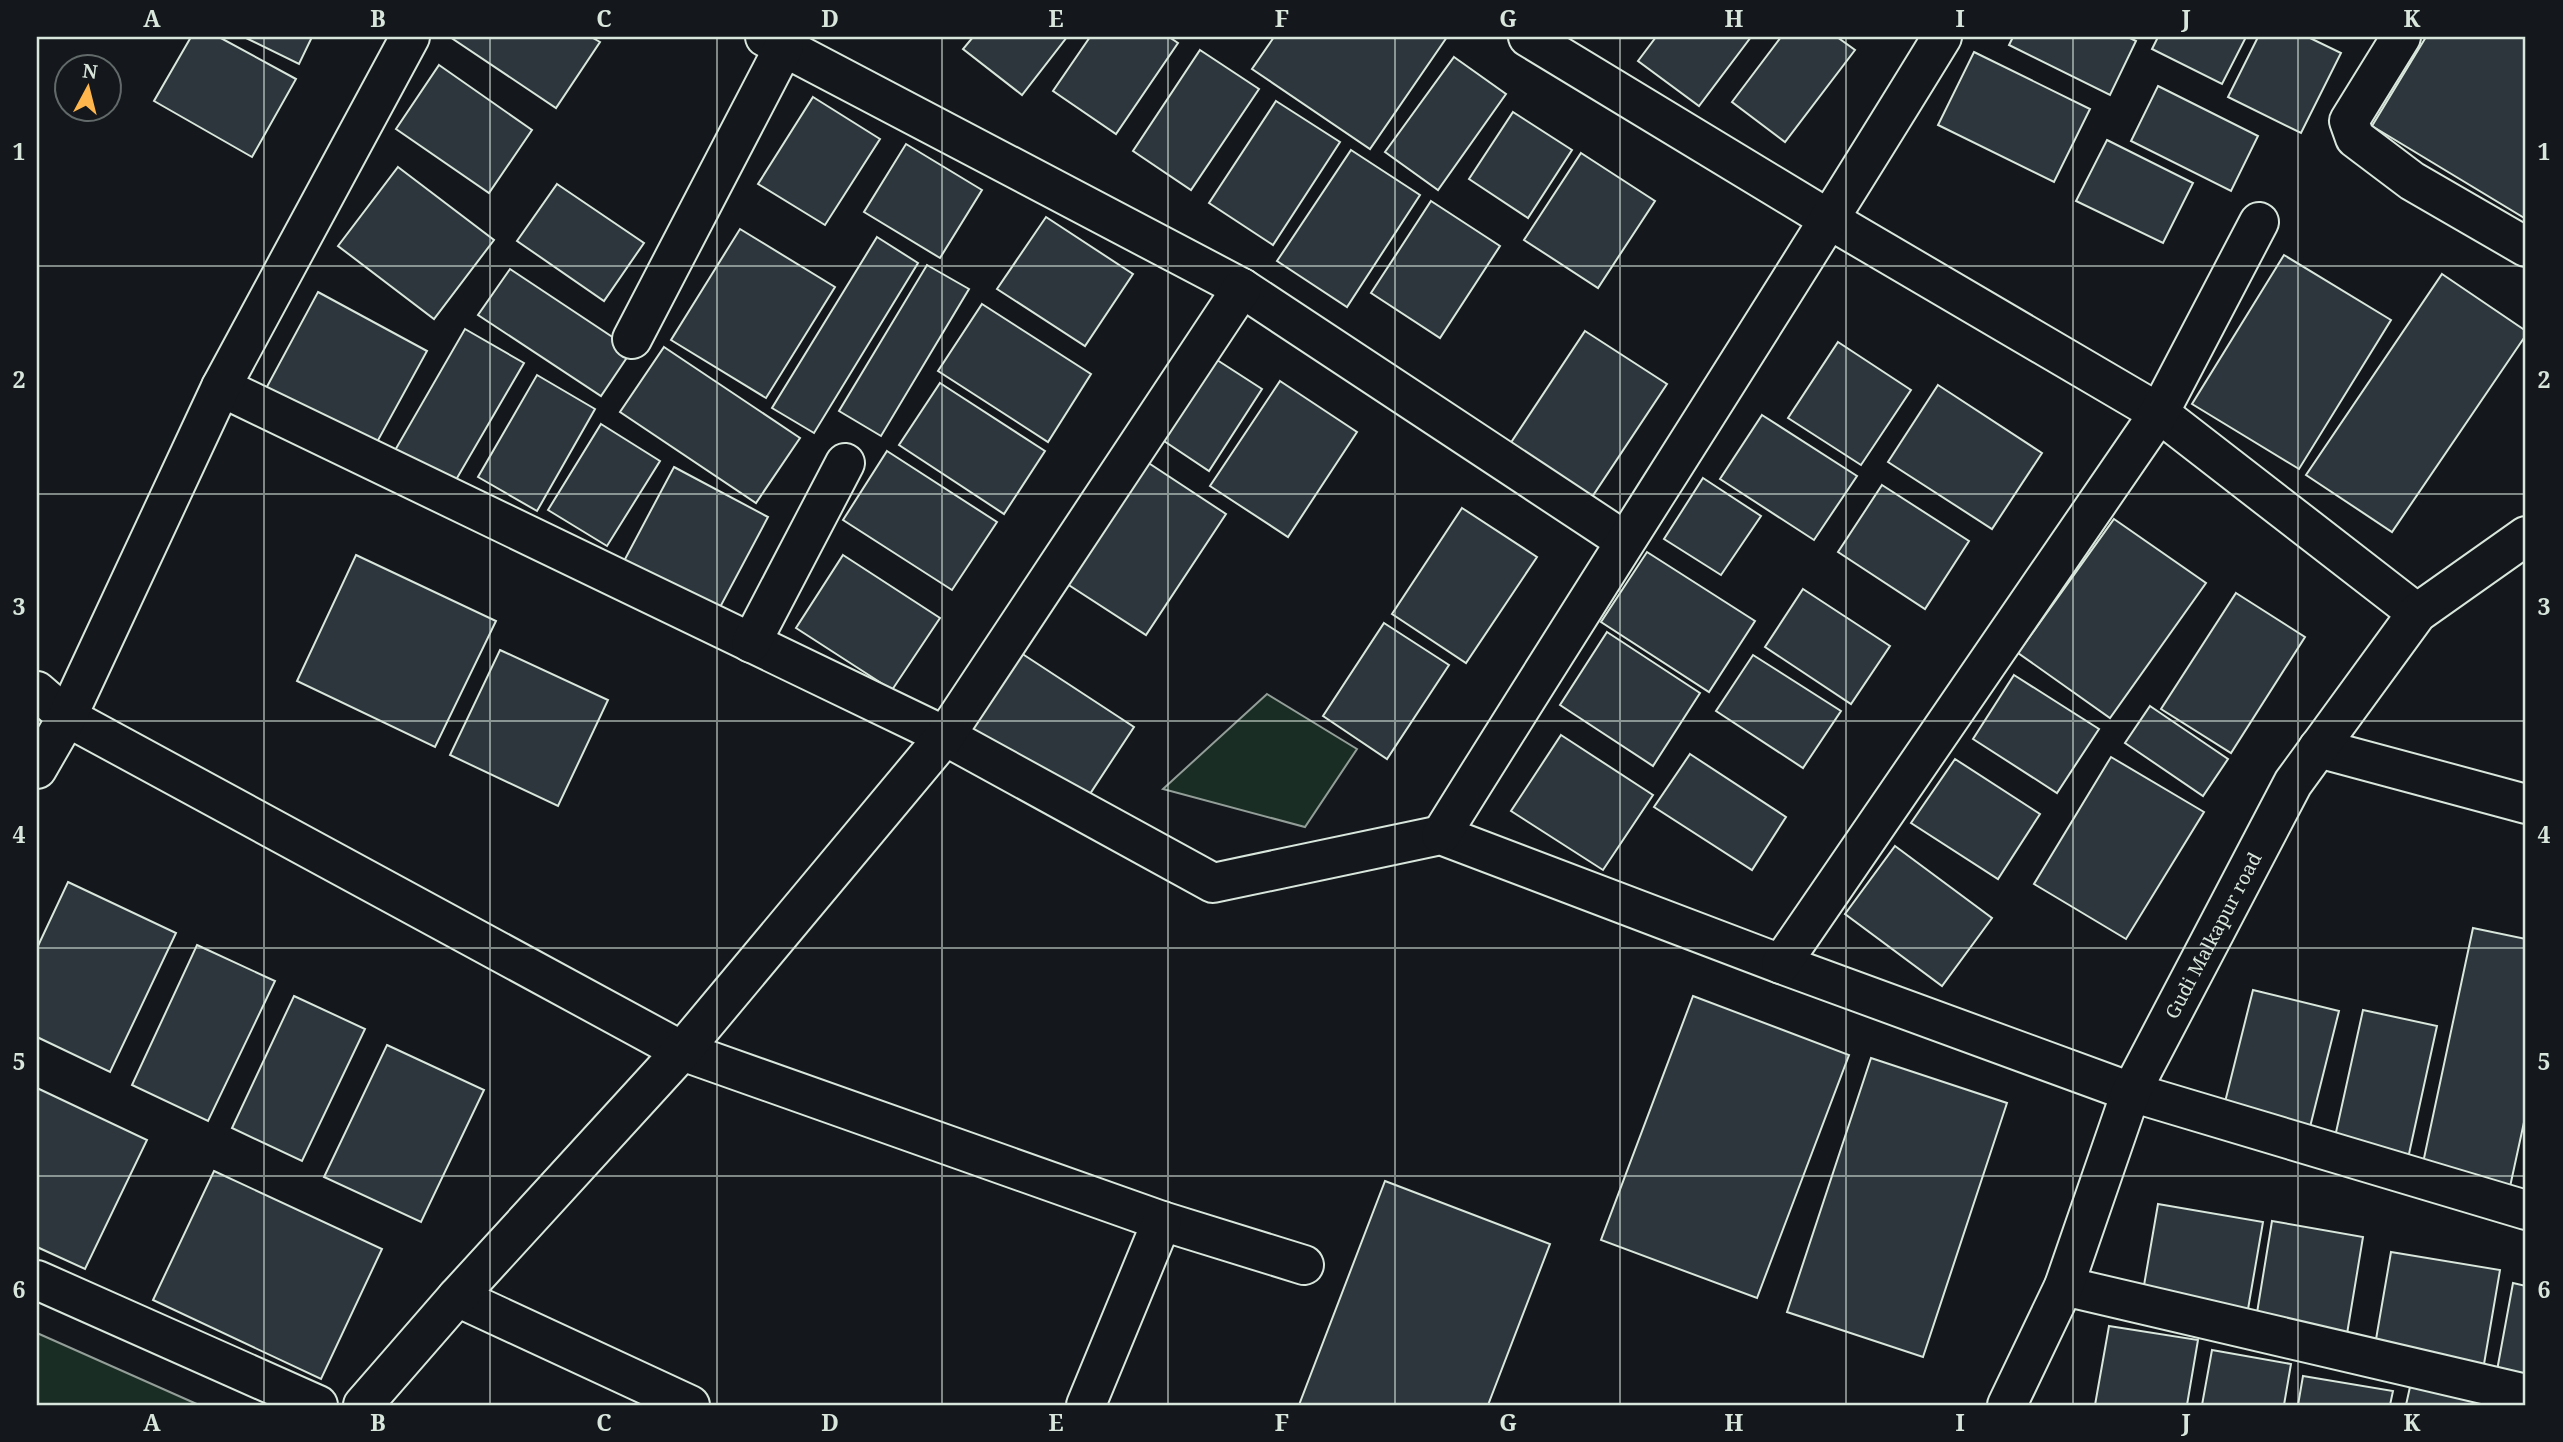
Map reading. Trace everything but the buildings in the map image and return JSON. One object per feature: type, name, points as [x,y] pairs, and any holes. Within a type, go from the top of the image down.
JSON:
[{"type":"street","points":[[37,769],[67,717],[221,387],[410,37]]},
{"type":"street","points":[[1528,37],[1830,220],[2159,413],[2417,613]]},
{"type":"street","points":[[1441,835],[1830,220],[1942,37]]},
{"type":"street","points":[[2401,37],[2349,121],[2356,138],[2413,181],[2526,247]]},
{"type":"street","points":[[632,339],[774,42],[1242,288],[1625,541]]},
{"type":"street","points":[[1781,964],[2159,413],[2259,222]]},
{"type":"street","points":[[363,1405],[457,1297],[682,1051],[945,736],[1242,288]]},
{"type":"street","points":[[221,387],[945,736],[1213,883],[1441,835],[1781,964],[2131,1092],[2526,1210]]},
{"type":"street","points":[[751,643],[845,463]]},
{"type":"street","name":"Gudi Malkapur road","points":[[2007,1405],[2064,1286],[2131,1092],[2293,783],[2417,613],[2526,536]]},
{"type":"street","points":[[37,691],[67,717],[682,1051],[1162,1222],[1304,1265]]},
{"type":"street","points":[[2318,748],[2526,804]]},
{"type":"street","points":[[1086,1405],[1162,1222]]},
{"type":"street","points":[[37,1280],[318,1405]]},
{"type":"street","points":[[2064,1286],[2526,1394]]},
{"type":"street","points":[[457,1297],[687,1405]]},
{"type":"green space","points":[[1267,694],[1357,749],[1305,827],[1163,789]]},
{"type":"green space","points":[[37,1333],[199,1405],[37,1405]]}]
